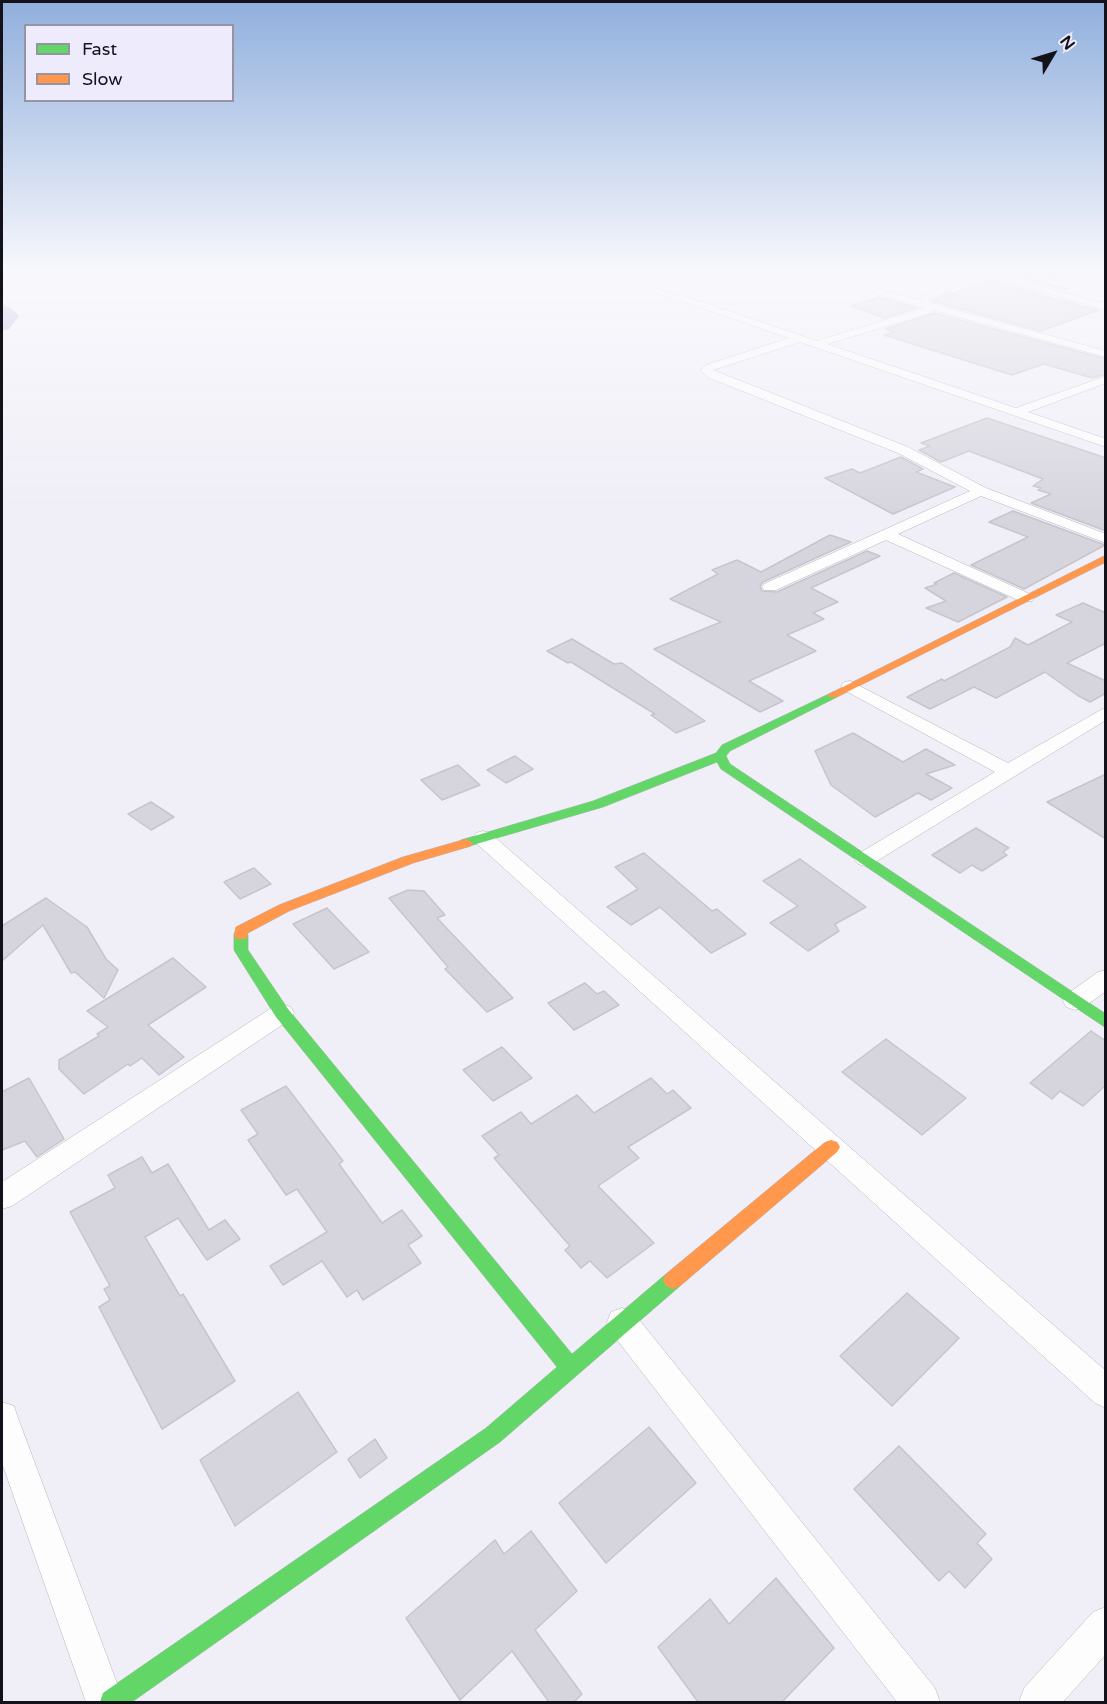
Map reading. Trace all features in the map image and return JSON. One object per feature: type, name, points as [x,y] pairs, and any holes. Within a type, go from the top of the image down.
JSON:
[{"type":"street","points":[[752,354],[707,370],[711,375],[903,450],[981,491],[1106,539]]},
{"type":"street","points":[[846,354],[1106,443]]},
{"type":"street","points":[[1017,412],[1106,379]]},
{"type":"street","points":[[770,587],[981,491]]},
{"type":"street","points":[[888,535],[1026,598]]},
{"type":"street","points":[[570,1367],[282,1013],[240,950],[242,931],[284,908],[408,860],[598,804],[720,756],[726,748],[1106,558]]},
{"type":"street","points":[[850,686],[1008,771]]},
{"type":"street","points":[[865,859],[1106,712]]},
{"type":"street","points":[[720,756],[724,766],[1106,1022]]},
{"type":"street","points":[[483,838],[1106,1392]]},
{"type":"street","points":[[1075,1001],[1106,978]]},
{"type":"street","points":[[2,1197],[282,1013]]},
{"type":"street","points":[[112,1702],[494,1435],[622,1322],[831,1147]]},
{"type":"street","points":[[622,1322],[921,1702]]},
{"type":"street","points":[[2,1418],[105,1702]]},
{"type":"street","points":[[1038,1702],[1106,1625]]},
{"type":"building","points":[[943,354],[1086,354],[1106,359],[1106,374],[1092,378],[1044,364],[1012,375]]},
{"type":"building","points":[[987,418],[1106,458],[1106,531],[1031,503],[1051,494],[1033,486],[1043,479],[969,451],[941,462],[919,450],[930,446],[921,443]]},
{"type":"building","points":[[901,457],[923,469],[916,472],[955,487],[893,514],[825,478],[852,469],[860,473]]},
{"type":"building","points":[[1013,511],[1105,545],[1024,589],[971,565],[1028,537],[989,522]]},
{"type":"building","points":[[830,535],[851,542],[763,582],[760,586],[762,591],[777,592],[867,551],[880,556],[811,588],[838,602],[813,613],[824,619],[787,635],[816,651],[749,681],[783,701],[760,712],[654,649],[721,622],[670,599],[718,574],[712,570],[737,560],[761,572]]},
{"type":"building","points":[[954,573],[1007,597],[958,622],[926,608],[946,601],[925,588],[937,584],[934,583]]},
{"type":"building","points":[[1083,603],[1106,613],[1106,643],[1067,663],[1106,681],[1106,693],[1090,702],[1045,672],[996,698],[974,687],[930,709],[907,697],[1010,647],[1015,638],[1028,645],[1072,622],[1056,615]]},
{"type":"building","points":[[572,639],[614,664],[622,663],[705,721],[676,733],[651,715],[655,714],[571,662],[568,663],[547,651]]},
{"type":"building","points":[[853,733],[903,762],[926,749],[955,765],[926,774],[952,788],[931,800],[918,793],[875,817],[831,785],[815,751]]},
{"type":"building","points":[[515,756],[533,769],[506,783],[487,770]]},
{"type":"building","points":[[458,765],[480,785],[442,800],[421,780]]},
{"type":"building","points":[[1106,774],[1106,839],[1047,802]]},
{"type":"building","points":[[151,802],[174,817],[151,830],[128,814]]},
{"type":"building","points":[[976,828],[1009,848],[1003,852],[1007,855],[982,871],[972,865],[960,873],[932,855]]},
{"type":"building","points":[[644,853],[712,911],[717,909],[746,934],[711,953],[660,907],[631,925],[607,907],[638,889],[615,867]]},
{"type":"building","points":[[800,859],[866,907],[835,924],[839,931],[808,951],[770,923],[798,906],[763,881]]},
{"type":"building","points":[[254,868],[271,884],[240,899],[224,882]]},
{"type":"building","points":[[408,890],[424,891],[445,915],[437,918],[513,998],[487,1012],[445,969],[448,967],[389,898]]},
{"type":"building","points":[[46,898],[87,927],[106,959],[118,970],[104,998],[75,972],[71,973],[43,925],[2,961],[2,926]]},
{"type":"building","points":[[327,908],[369,952],[334,969],[293,924]]},
{"type":"building","points":[[173,958],[206,987],[148,1025],[184,1057],[159,1075],[142,1058],[130,1066],[128,1064],[84,1094],[59,1069],[59,1060],[99,1036],[97,1034],[108,1027],[87,1011]]},
{"type":"building","points":[[585,983],[597,994],[604,991],[619,1005],[574,1030],[548,1003]]},
{"type":"building","points":[[1091,1031],[1106,1041],[1106,1085],[1083,1106],[1060,1091],[1052,1099],[1030,1083]]},
{"type":"building","points":[[886,1039],[966,1098],[922,1135],[842,1072]]},
{"type":"building","points":[[502,1047],[532,1078],[493,1101],[463,1070]]},
{"type":"building","points":[[29,1078],[64,1139],[37,1157],[25,1141],[2,1150],[2,1092]]},
{"type":"building","points":[[651,1078],[667,1094],[673,1090],[691,1108],[628,1147],[639,1158],[598,1186],[654,1243],[607,1278],[590,1261],[581,1268],[565,1250],[570,1246],[494,1158],[499,1155],[482,1136],[521,1112],[531,1124],[577,1095],[594,1113]]},
{"type":"building","points":[[286,1086],[343,1161],[339,1164],[382,1223],[402,1210],[422,1236],[408,1245],[421,1263],[363,1300],[357,1290],[347,1297],[322,1261],[283,1285],[270,1266],[327,1232],[297,1189],[286,1195],[248,1140],[258,1134],[241,1110]]},
{"type":"building","points":[[142,1157],[152,1173],[168,1164],[209,1230],[225,1220],[240,1239],[207,1260],[178,1218],[145,1237],[180,1296],[183,1294],[235,1381],[162,1429],[99,1307],[110,1300],[104,1289],[110,1286],[70,1212],[115,1188],[108,1175]]},
{"type":"building","points":[[907,1293],[959,1338],[892,1406],[840,1356]]},
{"type":"building","points":[[298,1392],[337,1452],[235,1526],[200,1460]]},
{"type":"building","points":[[649,1427],[696,1483],[606,1563],[559,1503]]},
{"type":"building","points":[[375,1439],[387,1458],[360,1478],[348,1459]]},
{"type":"building","points":[[899,1446],[986,1534],[977,1543],[992,1559],[965,1588],[949,1571],[939,1581],[854,1489]]},
{"type":"building","points":[[531,1531],[577,1591],[535,1630],[582,1694],[574,1702],[549,1702],[512,1651],[460,1700],[406,1618],[495,1540],[504,1554]]},
{"type":"building","points":[[776,1578],[834,1648],[782,1702],[698,1702],[658,1647],[710,1599],[729,1624]]},
{"type":"traffic: fast","points":[[833,695],[726,748],[720,756],[725,766],[1106,1022]]},
{"type":"traffic: fast","points":[[466,843],[598,804],[720,756]]},
{"type":"traffic: fast","points":[[241,935],[241,950],[282,1013],[570,1367]]},
{"type":"traffic: fast","points":[[112,1702],[493,1435],[673,1280]]},
{"type":"traffic: slow","points":[[833,695],[1106,558]]},
{"type":"traffic: slow","points":[[241,935],[241,931],[284,908],[408,860],[466,843]]},
{"type":"traffic: slow","points":[[673,1280],[831,1147]]}]
